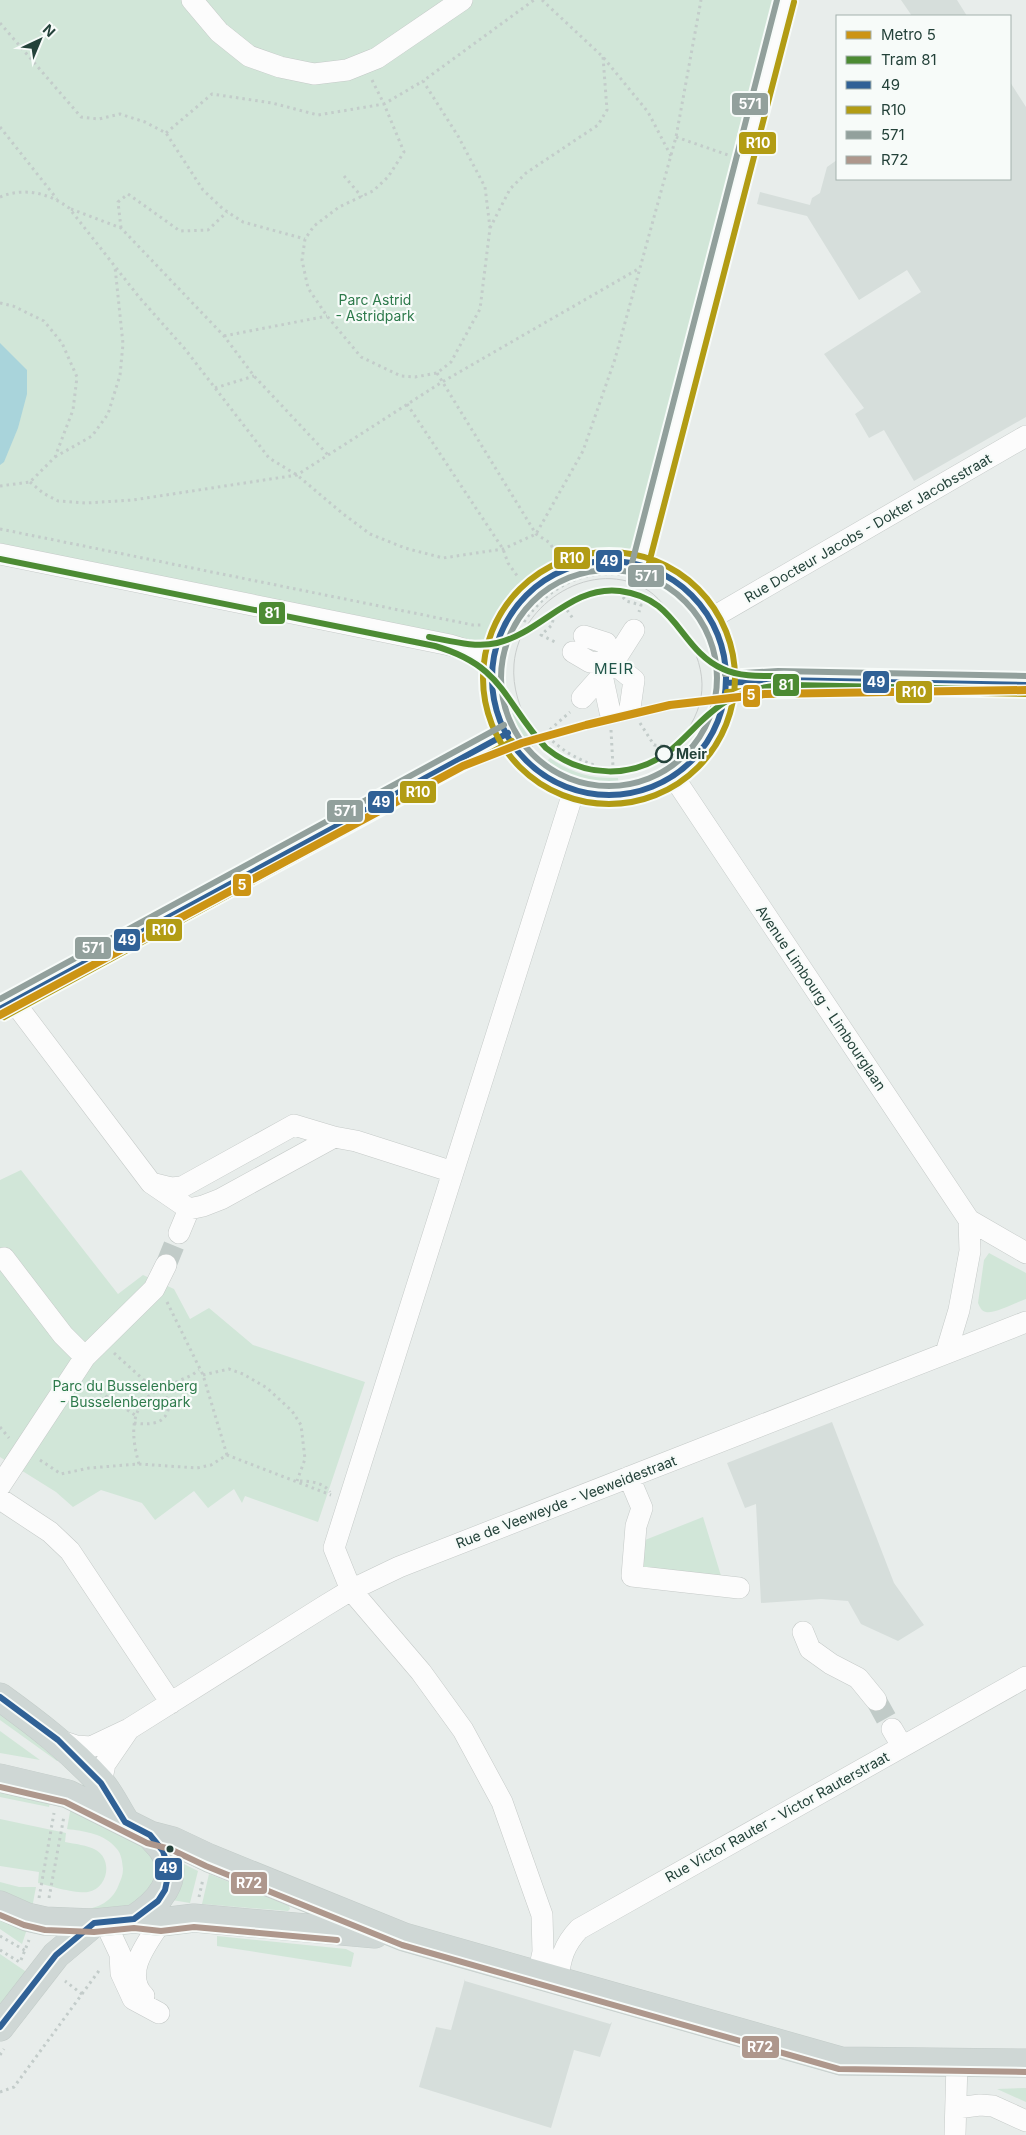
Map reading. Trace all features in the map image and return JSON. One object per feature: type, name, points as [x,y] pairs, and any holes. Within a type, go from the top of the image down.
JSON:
[{"type":"main road","points":[[0,1696],[58,1740],[101,1784],[125,1822]]},
{"type":"main road","points":[[0,1778],[61,1802],[125,1822],[150,1835],[173,1841],[209,1858],[404,1937],[841,2061],[1026,2062]]},
{"type":"main road","points":[[134,1919],[158,1901],[169,1880],[164,1850],[150,1835]]},
{"type":"main road","points":[[0,1904],[42,1911],[44,1922],[100,1922],[134,1919],[160,1922],[194,1918],[404,1937]]},
{"type":"main road","points":[[0,2027],[56,1955],[100,1922]]},
{"type":"street","points":[[192,0],[219,32],[249,56],[280,67],[314,74],[347,70],[377,58],[462,0]]},
{"type":"street","points":[[633,570],[786,0]]},
{"type":"street","name":"Rue Docteur Jacobs - Dokter Jacobsstraat","points":[[710,619],[1026,436]]},
{"type":"street","points":[[0,554],[450,645],[493,658]]},
{"type":"street","points":[[624,561],[633,570],[656,570],[681,586],[702,607],[710,619],[723,649],[726,683],[720,715],[710,738],[695,759],[661,784],[633,793],[604,795],[574,790],[554,781],[522,753],[499,718],[493,694],[491,675],[499,635],[511,612],[532,588],[575,565],[591,562],[624,561]]},
{"type":"street","points":[[582,698],[607,669],[634,630]]},
{"type":"street","points":[[578,644],[606,643],[607,669],[620,710]]},
{"type":"street","points":[[607,669],[634,680],[620,710]]},
{"type":"street","points":[[726,683],[778,680],[1026,685]]},
{"type":"street","points":[[334,1137],[221,1199],[189,1209],[151,1183],[7,1006],[508,733]]},
{"type":"street","name":"Avenue Limbourg - Limbourglaan","points":[[673,776],[969,1220],[1026,1254]]},
{"type":"street","points":[[547,1978],[543,1952],[542,1915],[502,1802],[458,1723],[421,1672],[351,1590],[334,1548],[574,790]]},
{"type":"street","points":[[151,1183],[171,1188],[182,1187],[294,1125],[334,1137],[356,1141],[453,1172]]},
{"type":"street","points":[[180,1233],[189,1209]]},
{"type":"street","points":[[946,1352],[959,1310],[970,1250],[969,1220]]},
{"type":"street","points":[[4,1258],[64,1335],[85,1357]]},
{"type":"street","points":[[0,1486],[85,1357],[154,1289],[166,1265]]},
{"type":"street","name":"Rue de Veeweyde - Veeweidestraat","points":[[58,1740],[76,1746],[91,1747],[129,1729],[351,1590],[400,1567],[1026,1322]]},
{"type":"street","points":[[629,1477],[642,1508],[636,1526],[632,1576],[739,1588]]},
{"type":"street","points":[[0,1498],[50,1532],[70,1551],[171,1703]]},
{"type":"street","points":[[803,1632],[810,1649],[831,1664],[858,1678],[876,1700]]},
{"type":"street","name":"Rue Victor Rauter - Victor Rauterstraat","points":[[547,1978],[562,1956],[567,1942],[579,1928],[897,1738],[1026,1677]]},
{"type":"street","name":"Rue de Veeweyde - Veeweidestraat","points":[[101,1784],[105,1764],[129,1729]]},
{"type":"street","points":[[100,1922],[120,1954],[120,1973],[133,1999],[159,2013],[137,1990],[134,1973],[143,1949],[160,1922]]},
{"type":"street","points":[[955,2135],[957,2062]]},
{"type":"street","points":[[957,2108],[980,2105],[993,2106],[1026,2121]]},
{"type":"path","points":[[166,133],[212,94],[272,103],[318,115],[384,104],[423,81],[534,0]]},
{"type":"path","points":[[542,0],[603,57],[648,112],[671,157]]},
{"type":"path","points":[[69,208],[215,388],[269,458],[298,475],[370,534],[405,548],[443,558],[503,549],[536,534],[583,451],[615,359],[671,157],[701,0]]},
{"type":"path","points":[[0,23],[81,117],[99,119],[120,114],[145,122],[166,133],[204,190],[227,212],[243,222],[305,239]]},
{"type":"path","points":[[490,228],[510,189],[526,172],[598,125],[607,110],[603,57]]},
{"type":"path","points":[[363,63],[384,104],[404,152],[388,177],[374,191],[339,207],[314,226],[305,239],[302,260],[308,288],[327,316],[360,357],[401,376],[415,377],[437,373],[452,362],[480,309],[490,228],[485,187],[458,136],[423,81]]},
{"type":"path","points":[[0,127],[58,200],[69,208],[121,228],[224,336],[254,376],[329,456]]},
{"type":"path","points":[[676,137],[735,157]]},
{"type":"path","points":[[344,176],[362,197]]},
{"type":"path","points":[[0,197],[28,191],[58,200]]},
{"type":"path","points":[[121,228],[118,202],[128,194],[180,231],[208,230],[227,212]]},
{"type":"path","points":[[0,486],[30,482],[54,457],[92,436],[108,414],[120,375],[124,344],[115,267]]},
{"type":"path","points":[[30,482],[43,493],[58,501],[86,503],[133,500],[298,475],[442,382],[641,268]]},
{"type":"path","points":[[0,303],[13,306],[44,321],[62,343],[77,377],[73,410],[54,457]]},
{"type":"path","points":[[224,336],[327,316]]},
{"type":"path","points":[[437,373],[536,534],[550,544],[556,554]]},
{"type":"path","points":[[215,388],[254,376]]},
{"type":"path","points":[[407,404],[503,549],[508,563],[518,576]]},
{"type":"path","points":[[0,529],[473,626],[482,625]]},
{"type":"path","points":[[524,622],[542,600],[569,582],[584,577],[633,570]]},
{"type":"path","points":[[623,597],[626,601],[641,606]]},
{"type":"path","points":[[541,635],[552,624],[553,620]]},
{"type":"path","points":[[582,698],[566,716],[544,735],[573,757],[597,766]]},
{"type":"path","points":[[620,710],[654,745],[667,746]]},
{"type":"path","points":[[613,767],[620,710]]},
{"type":"path","points":[[530,747],[534,743]]},
{"type":"path","points":[[674,755],[676,758],[686,750],[688,752]]},
{"type":"path","points":[[154,1289],[162,1294],[203,1375],[227,1455]]},
{"type":"path","points":[[101,1342],[156,1391]]},
{"type":"path","points":[[203,1375],[229,1369],[244,1374],[267,1388],[292,1411],[301,1425],[305,1459],[297,1481]]},
{"type":"path","points":[[139,1464],[134,1423],[135,1415],[141,1404],[156,1391],[192,1376],[199,1370]]},
{"type":"path","points":[[73,1375],[135,1415]]},
{"type":"path","points":[[134,1423],[154,1424],[164,1418],[169,1405],[162,1388]]},
{"type":"path","points":[[0,1426],[7,1436],[24,1450],[61,1474],[89,1468],[139,1464],[197,1468],[211,1465],[227,1455]]},
{"type":"path","points":[[227,1455],[332,1495],[326,1487],[313,1482],[297,1481]]},
{"type":"path","points":[[42,1911],[61,1802]]},
{"type":"path","points":[[0,1950],[20,1963],[42,1911],[61,1802]]},
{"type":"path","points":[[197,1903],[205,1873]]},
{"type":"path","points":[[0,1936],[30,1953]]},
{"type":"path","points":[[0,2092],[14,2087],[82,1994],[62,1979]]},
{"type":"shaded area","points":[[901,0],[957,0],[966,15],[911,15]]},
{"type":"shaded area","points":[[1011,84],[1026,107],[1026,417],[914,481],[884,430],[869,438],[855,414],[864,408],[824,354],[921,292],[907,270],[859,300],[807,216],[757,204],[760,192],[810,205],[812,198],[820,193],[827,167],[836,161],[836,180],[1011,180]]},
{"type":"shaded area","points":[[832,1422],[894,1583],[924,1625],[898,1641],[861,1624],[848,1601],[821,1599],[761,1603],[756,1504],[745,1508],[727,1463]]},
{"type":"shaded area","points":[[465,1979],[465,1981],[610,2024],[612,2022],[600,2057],[574,2050],[551,2128],[419,2087],[436,2027],[451,2030]]},
{"type":"green space","name":"Parc Astrid - Astridpark","points":[[0,0],[774,0],[760,64],[638,523],[644,525],[635,544],[627,551],[575,556],[553,565],[533,578],[511,599],[490,636],[486,639],[474,640],[0,546]]},
{"type":"green space","points":[[502,697],[531,740],[527,743],[509,716]]},
{"type":"green space","points":[[550,758],[566,768],[582,774],[618,778],[619,786],[589,785],[571,779],[553,770],[545,763]]},
{"type":"green space","name":"Parc du Busselenberg - Busselenbergpark","points":[[21,1170],[118,1294],[143,1275],[174,1289],[190,1319],[209,1308],[253,1345],[365,1382],[318,1522],[245,1496],[242,1503],[234,1489],[208,1508],[194,1491],[155,1520],[142,1503],[101,1490],[73,1507],[56,1492],[0,1457],[0,1180]]},
{"type":"green space","points":[[989,1253],[1026,1273],[1026,1299],[1000,1310],[986,1312],[981,1309],[978,1303],[984,1260]]},
{"type":"green space","points":[[703,1517],[722,1579],[638,1572],[640,1542]]},
{"type":"green space","points":[[0,1710],[59,1760],[57,1761],[0,1720]]},
{"type":"green space","points":[[0,1731],[40,1760],[0,1753]]},
{"type":"green space","points":[[0,1788],[51,1798],[49,1807],[0,1797]]},
{"type":"green space","points":[[71,1806],[148,1849],[155,1863],[156,1879],[151,1889],[139,1900],[123,1908],[53,1912],[54,1908],[83,1910],[101,1905],[114,1893],[123,1873],[121,1855],[106,1839],[94,1834],[67,1829]]},
{"type":"green space","points":[[0,1819],[66,1833],[65,1842],[96,1850],[105,1860],[106,1873],[104,1880],[95,1889],[88,1892],[77,1892],[38,1883],[39,1872],[0,1866]]},
{"type":"green space","points":[[182,1863],[198,1871],[190,1903],[172,1900]]},
{"type":"green space","points":[[209,1874],[289,1906],[290,1909],[288,1911],[202,1904]]},
{"type":"green space","points":[[0,1882],[19,1887],[36,1887],[32,1908],[0,1894]]},
{"type":"green space","points":[[0,1916],[27,1929],[22,1944],[0,1929]]},
{"type":"green space","points":[[217,1936],[346,1949],[354,1953],[351,1967],[217,1946]]},
{"type":"green space","points":[[0,1954],[28,1973],[0,2010]]},
{"type":"green space","points":[[1026,2088],[1026,2102],[997,2089]]},
{"type":"water","points":[[0,343],[27,370],[27,394],[18,428],[4,462],[0,465]]},
{"type":"tunnel","points":[[166,1265],[179,1233]]},
{"type":"tunnel","points":[[876,1700],[892,1729]]},
{"type":"tram line","name":"81","points":[[0,559],[435,646],[458,654],[489,675],[546,748],[560,758],[592,770],[625,770],[657,759],[672,749],[719,706],[743,693],[767,687],[793,685],[1026,690]]},
{"type":"tram line","points":[[531,730],[520,706],[514,681],[514,664],[519,642],[529,622],[544,605],[563,591],[583,582],[605,579],[628,581],[654,595],[680,625]]},
{"type":"tram line","name":"81","points":[[429,637],[480,645],[497,643],[513,638],[528,630],[571,602],[586,595],[602,591],[620,591],[639,596],[654,603],[677,625],[696,649],[708,660],[723,669],[740,674],[758,676],[794,676]]},
{"type":"tram line","points":[[676,745],[694,718],[700,704],[702,691],[699,663],[685,632]]},
{"type":"metro line","name":"5","points":[[0,1015],[463,766],[522,743],[586,725],[670,705],[765,694],[1026,690]]},
{"type":"transit line","name":"571","points":[[632,563],[777,0]]},
{"type":"transit line","name":"R10","points":[[648,567],[794,2]]},
{"type":"transit line","name":"R10","points":[[609,552],[634,555],[657,562],[679,573],[698,589],[714,608],[725,630],[732,653],[735,678],[732,703],[725,726],[714,748],[698,767],[679,783],[657,794],[634,801],[609,804],[584,801],[561,794],[539,783],[520,767],[504,748],[493,726],[486,703],[483,678],[486,653],[493,630],[504,608],[520,589],[539,573],[561,562],[584,555],[609,552]]},
{"type":"transit line","name":"49","points":[[609,561],[632,563],[654,570],[674,581],[692,595],[706,613],[717,633],[724,655],[726,678],[724,701],[717,723],[706,743],[692,761],[674,775],[654,786],[632,793],[609,795],[586,793],[564,786],[544,775],[526,761],[512,743],[501,723],[494,701],[492,678],[494,655],[501,633],[512,613],[526,595],[544,581],[564,570],[586,563],[609,561]]},
{"type":"transit line","name":"571","points":[[598,570],[620,570],[640,574],[660,582],[686,601],[705,627],[713,647],[717,678],[713,709],[705,729],[686,755],[660,774],[640,782],[620,786],[598,786],[578,782],[558,774],[540,762],[525,747],[513,729],[505,709],[501,689],[501,667],[505,647],[513,627],[525,609],[540,594],[558,582],[578,574],[598,570]]},
{"type":"transit line","name":"571","points":[[725,674],[778,671],[1026,676]]},
{"type":"transit line","name":"49","points":[[726,683],[778,680],[1026,685]]},
{"type":"transit line","name":"R10","points":[[727,692],[778,689],[1026,694]]},
{"type":"transit line","name":"571","points":[[0,999],[504,725]]},
{"type":"transit line","name":"49","points":[[0,1009],[508,733]]},
{"type":"transit line","name":"R10","points":[[4,1017],[512,741]]},
{"type":"transit line","name":"49","points":[[0,1697],[58,1740],[101,1783],[125,1822],[150,1835],[163,1851],[169,1871],[165,1890],[158,1901],[134,1919],[94,1923],[56,1955],[0,2027]]},
{"type":"transit line","name":"R72","points":[[0,1787],[65,1802],[147,1843],[170,1849],[206,1866],[402,1945],[839,2069],[1026,2072]]},
{"type":"transit line","name":"R72","points":[[0,1915],[24,1925],[45,1930],[94,1932],[134,1928],[161,1931],[194,1927],[337,1940]]},
{"type":"place","name":"Meir","points":[[664,754]]},
{"type":"district","name":"MEIR","points":[[614,669]]}]
